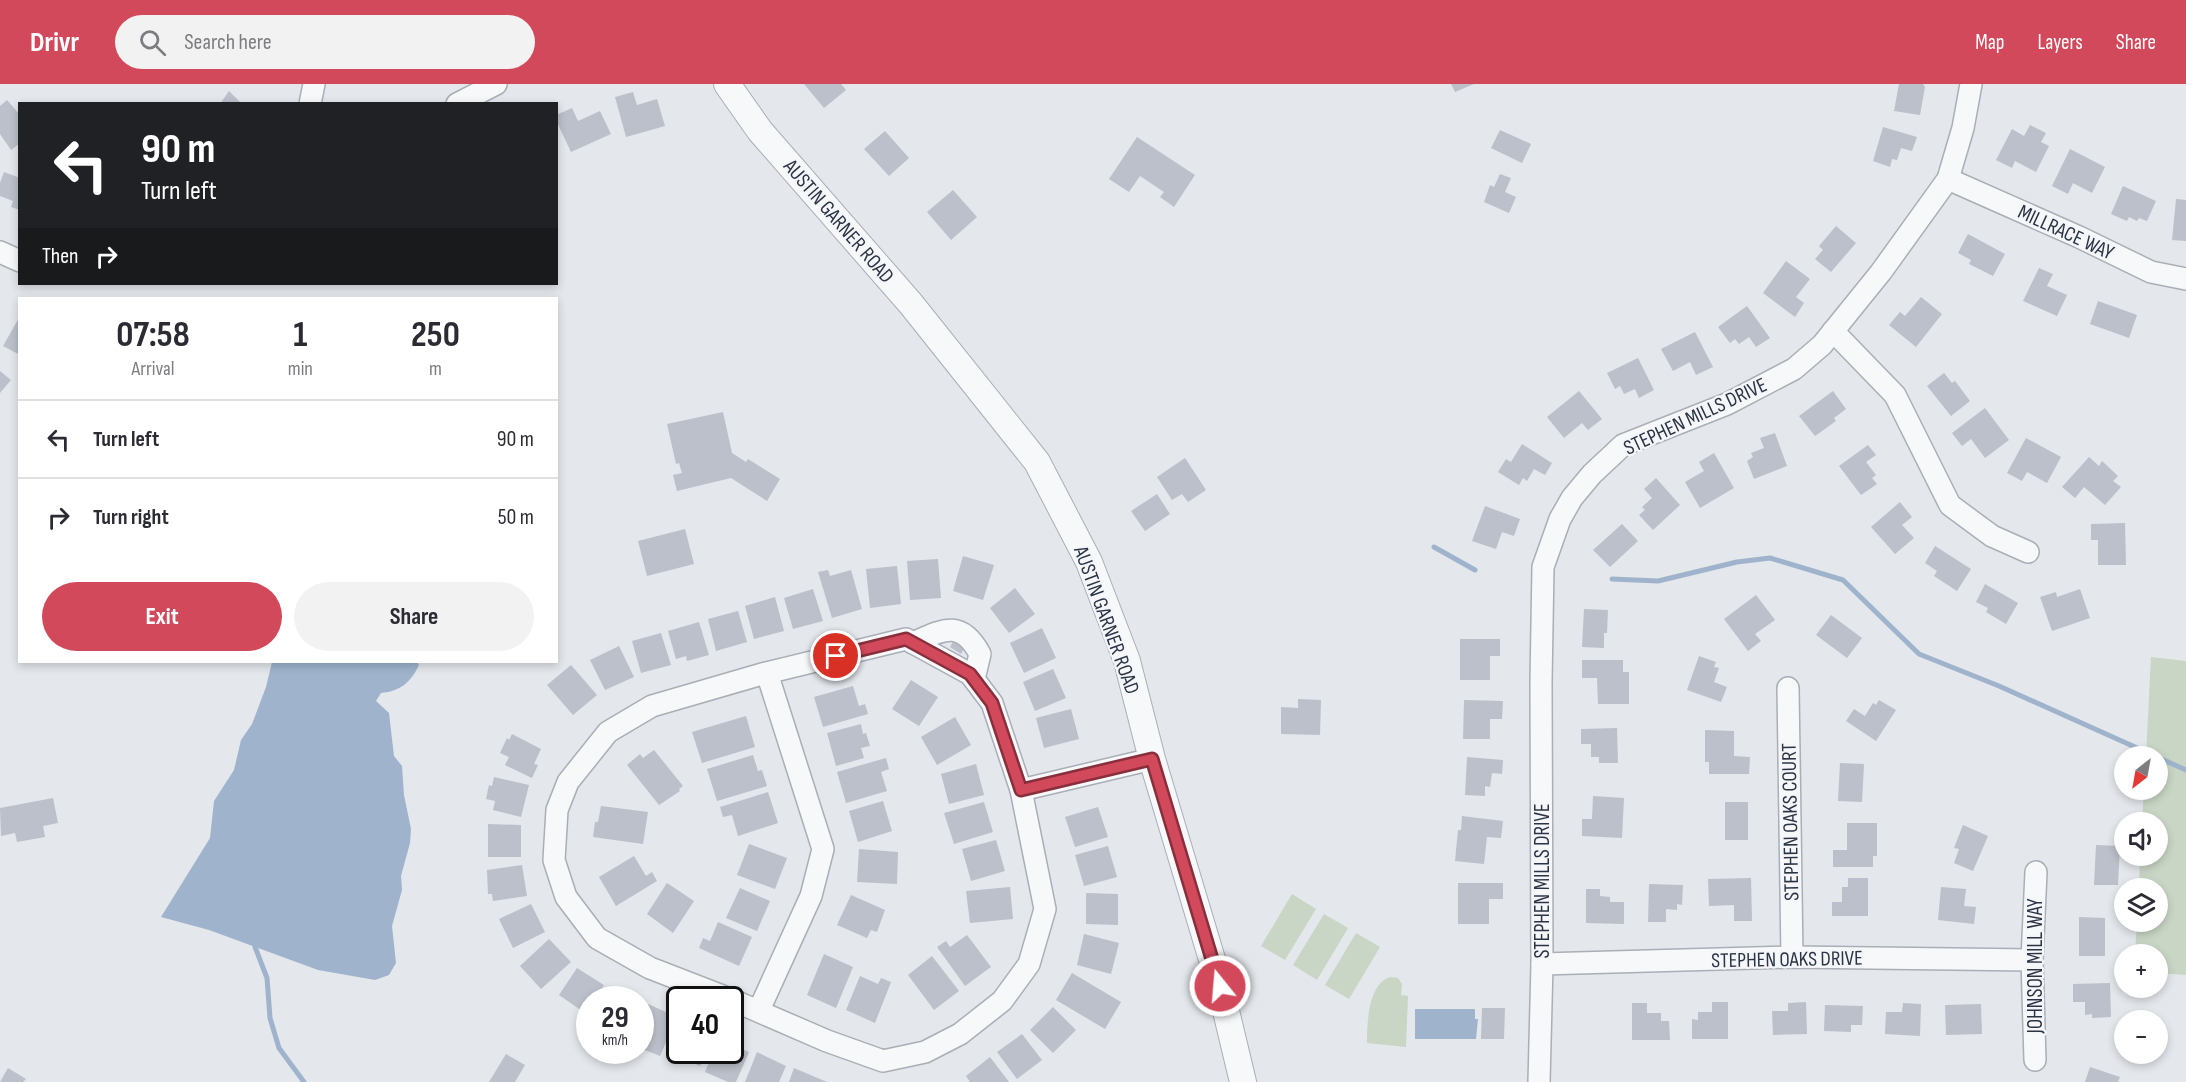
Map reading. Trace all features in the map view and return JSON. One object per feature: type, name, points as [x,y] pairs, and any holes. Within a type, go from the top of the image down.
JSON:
[{"type":"street","points":[[311,102],[314,84]]},
{"type":"street","points":[[461,102],[496,84]]},
{"type":"street","name":"AUSTIN GARNER ROAD","points":[[727,84],[760,131],[911,304],[1037,462],[1089,562],[1127,662],[1152,759],[1220,986],[1243,1082]]},
{"type":"street","name":"STEPHEN MILLS DRIVE","points":[[1539,1082],[1542,964],[1543,567],[1560,519],[1572,498],[1592,474],[1623,445],[1727,404],[1794,369],[1822,345],[1881,272],[1948,179],[1963,128],[1971,84]]},
{"type":"street","name":"MILLRACE WAY","points":[[1948,179],[2079,237],[2151,272],[2186,279]]},
{"type":"street","points":[[0,252],[18,260]]},
{"type":"street","points":[[1833,331],[1895,394],[1950,505],[1992,537],[2028,552]]},
{"type":"street","points":[[913,642],[953,629],[971,638],[980,654],[974,679]]},
{"type":"street","points":[[696,986],[650,968],[597,938],[566,897],[554,860],[557,810],[568,782],[608,732],[652,706],[766,673],[906,639],[970,674],[992,703],[1021,790],[1045,909],[1029,964],[1002,1001],[960,1034],[925,1052],[883,1061],[827,1041],[744,1004]]},
{"type":"street","points":[[759,1010],[811,896],[823,849],[766,673]]},
{"type":"street","name":"STEPHEN OAKS COURT","points":[[1788,687],[1792,957]]},
{"type":"street","points":[[1021,790],[1152,759]]},
{"type":"street","name":"JOHNSON MILL WAY","points":[[2035,1060],[2032,960],[2036,872]]},
{"type":"street","name":"STEPHEN OAKS DRIVE","points":[[1542,964],[1792,957],[2032,960]]},
{"type":"green space","points":[[2151,657],[2186,661],[2186,975],[2168,974],[2168,944],[2136,944],[2136,932],[2168,932],[2168,878],[2139,878],[2140,866],[2168,866],[2168,812],[2143,812],[2143,800],[2168,800],[2168,746],[2147,746]]},
{"type":"green space","points":[[1292,894],[1316,909],[1285,960],[1261,946]]},
{"type":"green space","points":[[1324,914],[1348,928],[1317,980],[1293,965]]},
{"type":"green space","points":[[1356,933],[1380,947],[1349,999],[1325,985]]},
{"type":"green space","points":[[1390,977],[1398,978],[1402,984],[1401,995],[1408,996],[1406,1047],[1367,1043],[1368,1016],[1373,996],[1383,981]]},
{"type":"water","points":[[272,663],[418,663],[419,665],[404,685],[381,693],[376,701],[389,713],[394,756],[402,766],[404,795],[411,829],[410,843],[401,876],[402,890],[392,926],[396,963],[389,975],[375,980],[318,970],[209,930],[161,917],[210,838],[214,801],[234,770],[241,740],[252,724],[266,687]]},
{"type":"water","points":[[1415,1009],[1475,1009],[1475,1019],[1478,1019],[1476,1039],[1415,1039]]},
{"type":"building","points":[[804,84],[841,84],[846,90],[824,108]]},
{"type":"building","points":[[1451,84],[1474,84],[1455,92]]},
{"type":"building","points":[[1899,84],[1923,84],[1925,87],[1920,115],[1894,111]]},
{"type":"building","points":[[229,91],[240,102],[221,102]]},
{"type":"building","points":[[633,92],[637,105],[657,99],[665,126],[626,137],[615,97]]},
{"type":"building","points":[[7,100],[18,113],[18,145],[11,150],[0,134],[0,106]]},
{"type":"building","points":[[572,108],[578,121],[600,111],[611,134],[571,152],[558,124],[558,114]]},
{"type":"building","points":[[2030,125],[2046,133],[2041,142],[2049,146],[2036,172],[2015,161],[2012,168],[1996,160],[2012,129],[2024,136]]},
{"type":"building","points":[[1883,127],[1917,137],[1912,151],[1901,148],[1897,160],[1892,159],[1890,167],[1873,161]]},
{"type":"building","points":[[1500,130],[1531,144],[1522,163],[1491,148]]},
{"type":"building","points":[[885,131],[909,158],[889,176],[864,149]]},
{"type":"building","points":[[1137,137],[1195,175],[1174,207],[1160,197],[1164,192],[1140,176],[1129,192],[1109,179]]},
{"type":"building","points":[[2070,149],[2105,167],[2092,193],[2073,183],[2068,194],[2052,186]]},
{"type":"building","points":[[4,172],[18,177],[18,209],[11,207],[13,201],[0,196],[0,183]]},
{"type":"building","points":[[1500,174],[1511,178],[1505,192],[1516,197],[1509,213],[1484,202],[1490,185],[1494,187]]},
{"type":"building","points":[[2123,186],[2156,201],[2147,221],[2139,218],[2137,221],[2129,217],[2127,221],[2111,214]]},
{"type":"building","points":[[953,190],[977,217],[951,240],[927,212]]},
{"type":"building","points":[[2176,199],[2186,200],[2186,241],[2172,240]]},
{"type":"building","points":[[1836,226],[1856,243],[1831,272],[1815,259],[1823,250],[1819,246]]},
{"type":"building","points":[[1968,234],[2005,254],[1993,276],[1969,264],[1971,260],[1958,253]]},
{"type":"building","points":[[1786,261],[1810,279],[1796,297],[1804,303],[1795,317],[1763,293]]},
{"type":"building","points":[[2039,268],[2053,274],[2047,286],[2067,295],[2057,316],[2023,301]]},
{"type":"building","points":[[1921,297],[1942,314],[1916,347],[1889,325],[1900,312],[1905,316]]},
{"type":"building","points":[[2098,301],[2137,315],[2129,338],[2090,324]]},
{"type":"building","points":[[1747,306],[1770,338],[1756,347],[1749,337],[1739,344],[1735,339],[1730,343],[1718,327]]},
{"type":"building","points":[[18,320],[18,354],[3,346]]},
{"type":"building","points":[[1695,332],[1713,367],[1696,375],[1690,362],[1673,371],[1661,349]]},
{"type":"building","points":[[1638,358],[1654,390],[1639,398],[1635,389],[1624,394],[1620,386],[1615,389],[1607,373]]},
{"type":"building","points":[[0,371],[11,380],[0,393]]},
{"type":"building","points":[[1944,373],[1952,383],[1955,381],[1970,401],[1951,416],[1927,386]]},
{"type":"building","points":[[1579,391],[1602,419],[1588,430],[1582,423],[1564,438],[1547,417]]},
{"type":"building","points":[[1833,391],[1846,409],[1834,418],[1836,421],[1815,436],[1799,416]]},
{"type":"building","points":[[1985,408],[2009,440],[1985,458],[1971,439],[1962,446],[1952,433]]},
{"type":"building","points":[[723,412],[732,453],[746,462],[748,459],[780,479],[767,501],[731,478],[677,491],[673,475],[682,473],[679,463],[676,464],[667,424]]},
{"type":"building","points":[[1775,433],[1787,466],[1754,479],[1747,461],[1753,457],[1751,453],[1764,448],[1760,438]]},
{"type":"building","points":[[2026,438],[2061,457],[2047,483],[2027,472],[2022,481],[2007,473]]},
{"type":"building","points":[[1522,444],[1552,463],[1545,475],[1534,469],[1527,481],[1523,478],[1519,485],[1498,472],[1506,459],[1511,462]]},
{"type":"building","points":[[1868,445],[1876,455],[1866,462],[1876,475],[1872,478],[1877,484],[1861,495],[1839,466]]},
{"type":"building","points":[[1714,453],[1734,488],[1700,508],[1685,482],[1704,471],[1699,462]]},
{"type":"building","points":[[2089,457],[2099,466],[2102,461],[2118,476],[2113,481],[2121,487],[2105,505],[2084,487],[2075,498],[2062,487]]},
{"type":"building","points":[[1185,458],[1206,490],[1188,502],[1182,494],[1172,500],[1157,477]]},
{"type":"building","points":[[1656,478],[1680,505],[1653,530],[1639,515],[1645,510],[1642,507],[1652,498],[1644,489]]},
{"type":"building","points":[[1157,494],[1170,514],[1145,531],[1131,511]]},
{"type":"building","points":[[1900,502],[1912,517],[1902,525],[1914,538],[1895,554],[1871,527]]},
{"type":"building","points":[[1485,506],[1520,519],[1514,536],[1502,532],[1496,549],[1472,541]]},
{"type":"building","points":[[2125,523],[2126,565],[2098,565],[2098,540],[2091,540],[2091,524]]},
{"type":"building","points":[[1622,524],[1638,541],[1610,567],[1593,550]]},
{"type":"building","points":[[685,529],[694,564],[647,576],[638,541]]},
{"type":"building","points":[[1935,546],[1971,569],[1957,591],[1934,576],[1937,571],[1925,563]]},
{"type":"building","points":[[963,556],[994,565],[983,600],[953,591]]},
{"type":"building","points":[[938,559],[941,598],[910,600],[907,561]]},
{"type":"building","points":[[897,566],[901,604],[870,608],[866,569]]},
{"type":"building","points":[[828,570],[830,576],[851,570],[862,609],[832,618],[818,572]]},
{"type":"building","points":[[1985,584],[2018,603],[2006,624],[1986,612],[1988,608],[1976,602]]},
{"type":"building","points":[[1015,588],[1035,614],[1009,633],[990,608]]},
{"type":"building","points":[[813,589],[823,621],[793,629],[784,598]]},
{"type":"building","points":[[2080,589],[2090,618],[2052,631],[2040,597],[2056,592],[2057,597]]},
{"type":"building","points":[[1756,595],[1775,620],[1755,634],[1761,641],[1748,651],[1724,619]]},
{"type":"building","points":[[775,597],[784,631],[754,639],[745,606]]},
{"type":"building","points":[[1584,609],[1608,610],[1604,648],[1582,647]]},
{"type":"building","points":[[738,611],[747,642],[716,651],[708,619]]},
{"type":"building","points":[[1831,615],[1862,638],[1847,658],[1816,635]]},
{"type":"building","points":[[699,622],[709,655],[687,661],[686,656],[676,659],[668,631]]},
{"type":"building","points":[[1042,628],[1056,658],[1024,673],[1010,643]]},
{"type":"building","points":[[661,633],[671,665],[641,673],[632,641]]},
{"type":"building","points":[[955,638],[966,645],[961,654],[950,647]]},
{"type":"building","points":[[1460,639],[1500,639],[1500,656],[1490,656],[1490,680],[1460,680]]},
{"type":"building","points":[[619,646],[634,677],[605,690],[590,660]]},
{"type":"building","points":[[1699,656],[1716,662],[1714,667],[1719,668],[1714,682],[1727,687],[1721,702],[1687,690]]},
{"type":"building","points":[[1582,660],[1623,660],[1623,672],[1629,672],[1629,704],[1598,704],[1597,678],[1582,678]]},
{"type":"building","points":[[571,665],[597,695],[573,715],[547,685]]},
{"type":"building","points":[[1053,669],[1066,698],[1035,711],[1023,682]]},
{"type":"building","points":[[911,680],[938,697],[919,726],[892,709]]},
{"type":"building","points":[[853,686],[859,706],[865,704],[868,714],[823,727],[814,697]]},
{"type":"building","points":[[1298,699],[1321,700],[1320,735],[1281,734],[1281,707],[1298,708]]},
{"type":"building","points":[[1464,700],[1503,701],[1502,719],[1490,719],[1490,739],[1463,739]]},
{"type":"building","points":[[1879,700],[1896,710],[1876,741],[1846,721],[1854,709],[1865,716],[1873,703],[1876,705]]},
{"type":"building","points":[[1071,709],[1079,739],[1044,748],[1036,718]]},
{"type":"building","points":[[746,716],[755,747],[702,763],[692,732]]},
{"type":"building","points":[[955,717],[971,745],[937,765],[921,737]]},
{"type":"building","points":[[861,724],[863,734],[866,733],[870,746],[861,748],[864,758],[836,766],[827,733]]},
{"type":"building","points":[[1617,728],[1618,763],[1599,763],[1599,757],[1591,757],[1591,744],[1581,744],[1581,729]]},
{"type":"building","points":[[1705,730],[1734,731],[1734,756],[1750,757],[1749,774],[1709,774],[1709,762],[1705,762]]},
{"type":"building","points":[[512,734],[541,749],[534,764],[538,765],[532,778],[505,765],[509,757],[500,753],[507,738],[509,740]]},
{"type":"building","points":[[654,750],[683,786],[679,789],[680,791],[659,805],[627,765],[640,754],[643,758]]},
{"type":"building","points":[[753,755],[758,771],[762,770],[767,786],[717,801],[707,769]]},
{"type":"building","points":[[1467,757],[1503,760],[1502,774],[1492,773],[1490,787],[1485,786],[1485,796],[1465,795]]},
{"type":"building","points":[[886,758],[889,769],[881,772],[887,791],[846,803],[837,772]]},
{"type":"building","points":[[1840,763],[1864,764],[1862,802],[1838,801]]},
{"type":"building","points":[[976,764],[984,795],[949,804],[941,774]]},
{"type":"building","points":[[494,777],[529,785],[521,817],[493,810],[495,801],[486,799],[489,785],[492,786]]},
{"type":"building","points":[[768,792],[778,823],[738,836],[732,815],[723,817],[720,807]]},
{"type":"building","points":[[1593,796],[1624,798],[1622,838],[1582,836],[1582,819],[1592,819]]},
{"type":"building","points":[[53,798],[58,823],[43,826],[45,837],[17,842],[15,833],[1,836],[0,808]]},
{"type":"building","points":[[883,801],[892,831],[858,842],[849,811]]},
{"type":"building","points":[[984,802],[993,832],[954,844],[944,813]]},
{"type":"building","points":[[1725,802],[1748,802],[1748,840],[1725,840]]},
{"type":"building","points":[[601,806],[648,812],[643,844],[593,837],[595,822],[598,822]]},
{"type":"building","points":[[1098,807],[1108,837],[1075,847],[1065,817]]},
{"type":"building","points":[[1462,816],[1503,821],[1501,838],[1487,837],[1484,864],[1455,861],[1458,830],[1461,830]]},
{"type":"building","points":[[1847,823],[1877,823],[1877,856],[1873,856],[1873,867],[1833,867],[1833,850],[1847,850]]},
{"type":"building","points":[[488,824],[521,825],[521,857],[488,857]]},
{"type":"building","points":[[1963,825],[1988,836],[1973,871],[1954,863],[1959,849],[1954,848]]},
{"type":"building","points":[[996,840],[1005,871],[971,881],[962,849]]},
{"type":"building","points":[[749,844],[787,858],[775,889],[737,875]]},
{"type":"building","points":[[2096,845],[2114,846],[2114,866],[2119,866],[2118,878],[2114,878],[2114,885],[2094,885]]},
{"type":"building","points":[[1108,846],[1117,877],[1084,886],[1075,855]]},
{"type":"building","points":[[859,849],[898,852],[897,884],[857,882]]},
{"type":"building","points":[[634,856],[646,876],[652,872],[657,881],[616,906],[599,877]]},
{"type":"building","points":[[522,865],[527,896],[493,901],[492,894],[488,894],[487,870]]},
{"type":"building","points":[[1751,878],[1752,921],[1734,921],[1734,905],[1709,906],[1708,879]]},
{"type":"building","points":[[1848,878],[1868,878],[1868,916],[1832,916],[1832,902],[1842,902],[1842,887],[1848,887]]},
{"type":"building","points":[[667,883],[694,901],[673,933],[647,914]]},
{"type":"building","points":[[1458,883],[1503,883],[1503,899],[1489,899],[1489,924],[1458,924]]},
{"type":"building","points":[[1649,884],[1683,885],[1682,905],[1677,904],[1677,910],[1666,909],[1666,922],[1648,922]]},
{"type":"building","points":[[1010,887],[1013,919],[970,923],[966,891]]},
{"type":"building","points":[[1941,887],[1966,889],[1964,906],[1976,907],[1974,924],[1938,920]]},
{"type":"building","points":[[740,888],[770,901],[757,931],[726,918]]},
{"type":"building","points":[[1586,889],[1600,889],[1600,896],[1610,897],[1610,902],[1624,902],[1624,924],[1586,923]]},
{"type":"building","points":[[1086,893],[1118,894],[1118,925],[1086,924]]},
{"type":"building","points":[[851,895],[885,910],[877,932],[871,930],[867,938],[837,925]]},
{"type":"building","points":[[531,904],[545,932],[513,948],[499,919]]},
{"type":"building","points":[[2079,917],[2105,918],[2105,956],[2079,956]]},
{"type":"building","points":[[718,922],[752,937],[739,966],[699,948],[703,938],[710,941]]},
{"type":"building","points":[[1084,934],[1119,943],[1111,974],[1077,965]]},
{"type":"building","points":[[967,935],[991,967],[965,986],[937,947],[946,941],[950,947]]},
{"type":"building","points":[[549,939],[571,962],[541,989],[520,966]]},
{"type":"building","points":[[824,954],[853,967],[836,1008],[807,995]]},
{"type":"building","points":[[932,956],[959,991],[934,1010],[908,975]]},
{"type":"building","points":[[577,968],[604,985],[576,986],[576,1007],[559,995]]},
{"type":"building","points":[[1072,973],[1121,1002],[1105,1029],[1056,1000]]},
{"type":"building","points":[[860,976],[878,984],[881,978],[891,982],[875,1023],[846,1010]]},
{"type":"building","points":[[2110,983],[2111,1017],[2092,1018],[2092,1014],[2085,1015],[2085,1002],[2073,1002],[2073,984]]},
{"type":"building","points":[[1712,1002],[1728,1002],[1728,1039],[1692,1039],[1692,1019],[1698,1020],[1698,1012],[1712,1012]]},
{"type":"building","points":[[1806,1002],[1807,1034],[1773,1035],[1772,1011],[1788,1011],[1788,1003]]},
{"type":"building","points":[[1632,1003],[1647,1003],[1647,1013],[1661,1013],[1661,1021],[1669,1021],[1670,1040],[1632,1040]]},
{"type":"building","points":[[1903,1003],[1921,1004],[1920,1036],[1885,1034],[1886,1012],[1902,1012]]},
{"type":"building","points":[[1981,1004],[1982,1034],[1946,1035],[1945,1005]]},
{"type":"building","points":[[1825,1005],[1863,1006],[1862,1025],[1851,1025],[1851,1032],[1824,1031]]},
{"type":"building","points":[[654,1007],[666,1012],[666,1042],[660,1056],[654,1054]]},
{"type":"building","points":[[1053,1007],[1076,1030],[1053,1053],[1030,1030]]},
{"type":"building","points":[[1482,1008],[1505,1008],[1504,1039],[1481,1039]]},
{"type":"building","points":[[1022,1034],[1042,1060],[1017,1079],[997,1052]]},
{"type":"building","points":[[744,1050],[749,1052],[744,1064]]},
{"type":"building","points":[[757,1052],[786,1066],[779,1082],[745,1082]]},
{"type":"building","points":[[506,1054],[525,1065],[515,1082],[489,1082]]},
{"type":"building","points":[[990,1057],[1009,1082],[970,1082],[966,1076]]},
{"type":"building","points":[[708,1064],[744,1064],[736,1082],[728,1082],[705,1072]]},
{"type":"building","points":[[2090,1067],[2120,1077],[2118,1082],[2085,1082]]},
{"type":"building","points":[[8,1068],[26,1079],[23,1082],[0,1082]]},
{"type":"building","points":[[794,1068],[827,1082],[789,1082]]},
{"type":"waterway","points":[[1434,547],[1475,570]]},
{"type":"waterway","points":[[1612,579],[1658,581],[1737,562],[1770,558],[1843,580],[1919,654],[1999,686],[2133,746]]},
{"type":"waterway","points":[[2168,762],[2186,770]]},
{"type":"waterway","points":[[255,947],[267,978],[270,1018],[279,1048],[304,1082]]},
{"type":"route","points":[[836,656],[906,639],[970,674],[992,703],[1021,790],[1152,759],[1220,986]]}]
